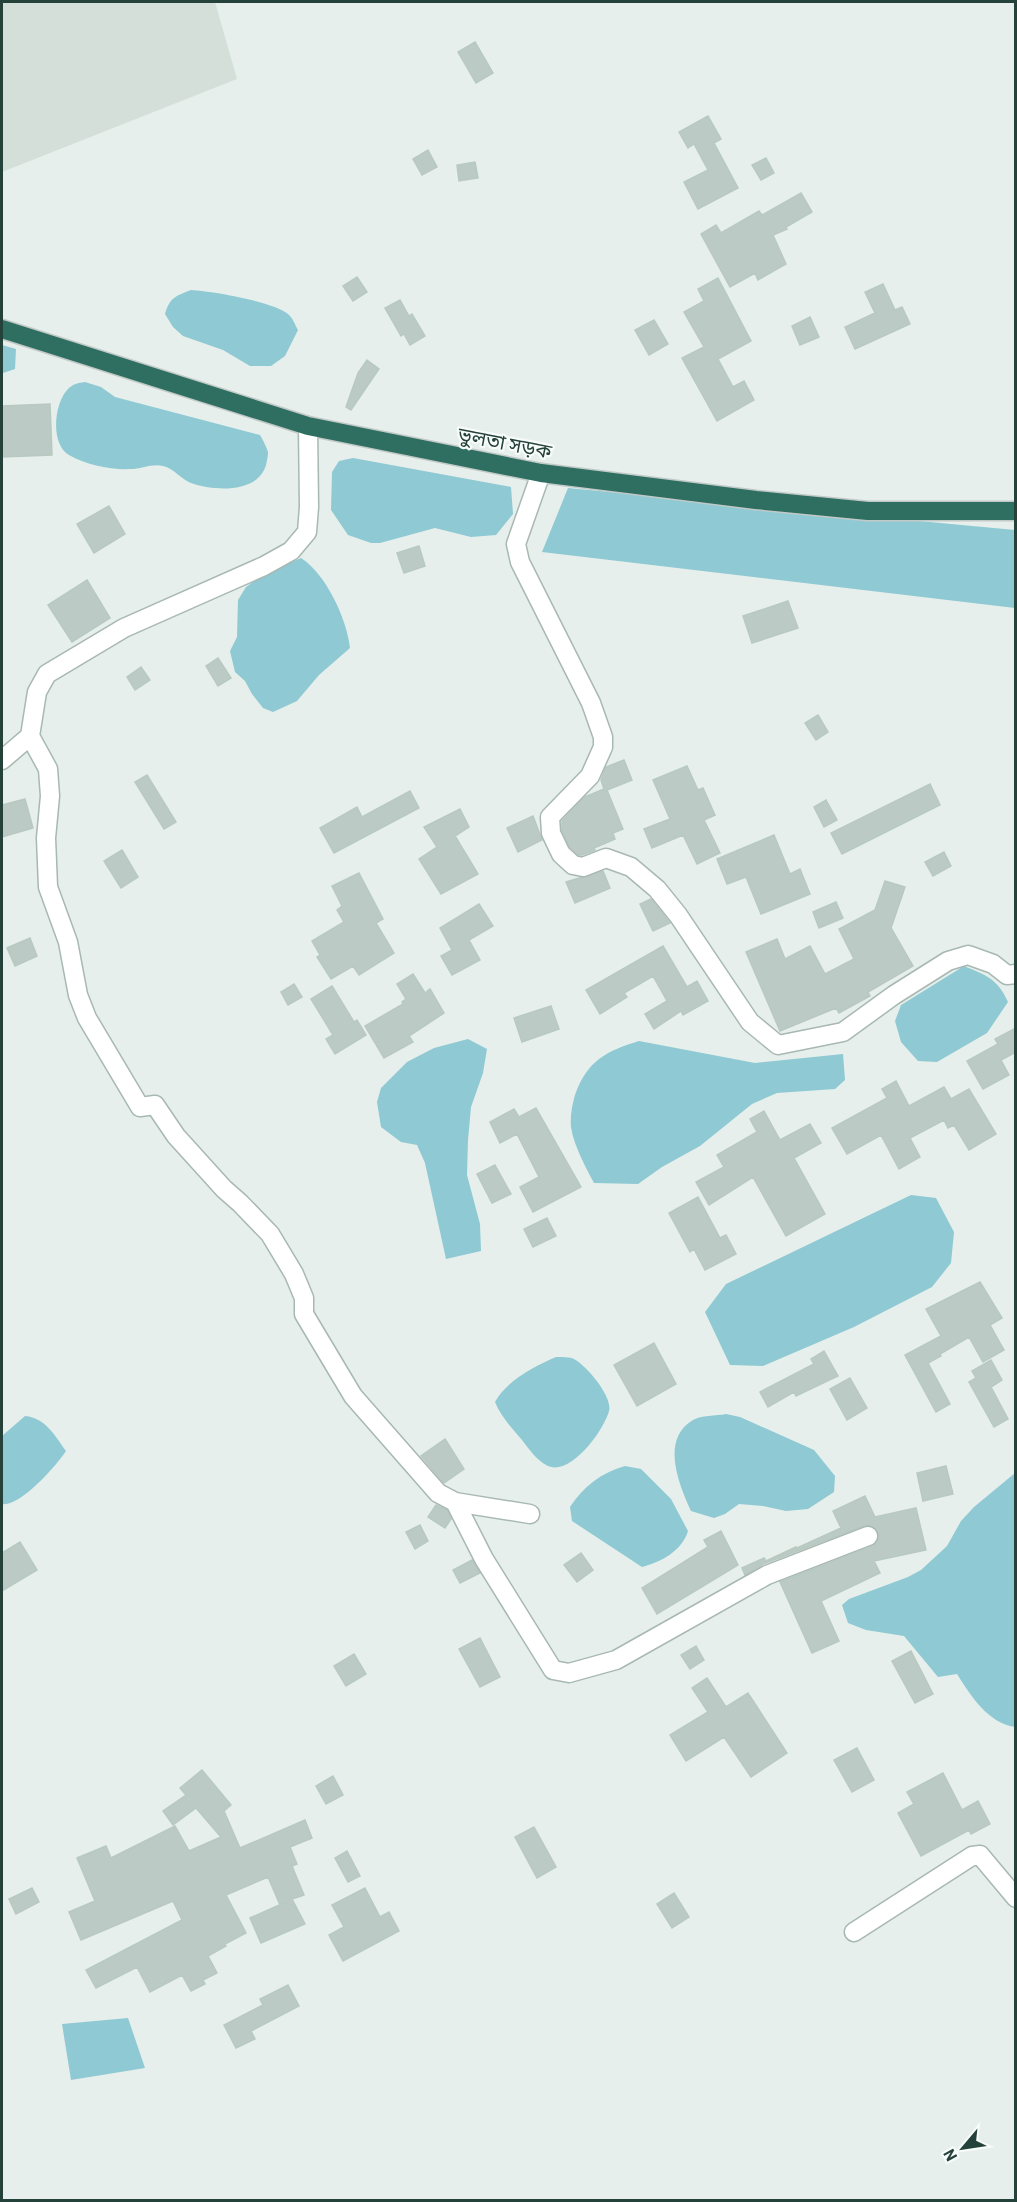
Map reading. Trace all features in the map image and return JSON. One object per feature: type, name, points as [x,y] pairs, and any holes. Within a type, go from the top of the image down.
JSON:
[{"type":"highway","name":"ভুলতা সড়ক","points":[[2,329],[308,426],[542,473],[756,500],[868,511],[1016,511]]},
{"type":"street","points":[[308,426],[307,532],[291,551],[264,566],[124,628],[47,674],[37,692],[30,736],[48,769],[50,796],[46,837],[48,887],[69,942],[78,995],[87,1018],[140,1107],[155,1105],[176,1136],[224,1189],[270,1234],[294,1274],[304,1298],[304,1314],[353,1396],[438,1493],[455,1502],[530,1514]]},
{"type":"street","points":[[542,473],[516,544],[520,562],[591,703],[603,737],[603,747],[590,776],[550,817],[551,833],[561,854],[573,865],[583,867],[606,858],[631,867],[657,889],[678,915],[750,1022],[778,1045],[843,1032],[894,995],[948,961],[968,955],[993,964],[1007,975],[1016,974]]},
{"type":"street","points":[[2,760],[30,736]]},
{"type":"street","points":[[455,1502],[484,1558],[553,1670],[569,1673],[616,1660],[767,1575],[868,1536]]},
{"type":"street","points":[[854,1932],[972,1856],[980,1855],[1016,1898]]},
{"type":"shaded area","points":[[2,2],[215,2],[237,79],[2,172]]},
{"type":"water","points":[[191,290],[257,301],[288,314],[298,330],[285,356],[271,366],[250,366],[223,350],[183,336],[173,327],[165,314],[174,298]]},
{"type":"water","points":[[2,345],[16,349],[15,369],[3,373]]},
{"type":"water","points":[[85,382],[101,387],[115,397],[260,435],[268,452],[262,474],[246,485],[235,488],[213,488],[190,482],[163,466],[115,469],[76,459],[63,450],[59,442],[57,413],[63,395],[68,389]]},
{"type":"water","points":[[353,458],[511,487],[513,514],[496,535],[471,537],[435,528],[380,543],[371,543],[348,535],[331,510],[332,472],[339,461]]},
{"type":"water","points":[[568,488],[1015,530],[1015,608],[542,552]]},
{"type":"water","points":[[301,558],[319,575],[334,598],[345,624],[350,648],[319,675],[297,701],[273,712],[263,708],[245,681],[235,672],[230,651],[237,637],[238,600],[246,587],[261,576]]},
{"type":"water","points":[[964,966],[979,972],[995,983],[1008,1002],[987,1033],[937,1062],[918,1061],[901,1042],[895,1021],[901,1005]]},
{"type":"water","points":[[468,1039],[487,1049],[483,1073],[471,1107],[468,1140],[467,1175],[480,1224],[481,1251],[446,1259],[425,1163],[417,1145],[401,1142],[381,1127],[377,1102],[381,1088],[407,1062],[434,1048]]},
{"type":"water","points":[[639,1041],[755,1063],[843,1054],[845,1080],[835,1089],[777,1093],[752,1104],[700,1146],[662,1167],[638,1184],[594,1183],[572,1134],[571,1115],[575,1095],[585,1074],[599,1059]]},
{"type":"water","points":[[911,1195],[936,1198],[954,1232],[951,1263],[932,1287],[854,1327],[763,1366],[730,1365],[705,1312],[726,1284]]},
{"type":"water","points":[[556,1357],[572,1358],[586,1368],[603,1390],[609,1405],[606,1419],[594,1439],[576,1458],[557,1467],[548,1466],[540,1461],[504,1417],[495,1402],[506,1387],[514,1381]]},
{"type":"water","points":[[726,1414],[740,1417],[814,1450],[835,1476],[834,1492],[808,1509],[786,1511],[739,1504],[725,1514],[714,1518],[691,1511],[675,1463],[677,1439],[683,1428],[696,1418]]},
{"type":"water","points":[[25,1416],[44,1424],[66,1451],[28,1493],[10,1503],[2,1504],[2,1436]]},
{"type":"water","points":[[625,1466],[641,1469],[671,1499],[688,1531],[681,1544],[670,1555],[642,1567],[572,1521],[570,1507],[581,1493],[601,1476]]},
{"type":"water","points":[[1015,1473],[1015,1727],[988,1714],[974,1699],[957,1674],[938,1677],[904,1636],[866,1630],[848,1623],[842,1605],[849,1599],[921,1570],[947,1546],[961,1521],[974,1507]]},
{"type":"water","points":[[128,2018],[145,2068],[71,2080],[62,2024]]},
{"type":"building","points":[[475,42],[493,73],[476,83],[458,52]]},
{"type":"building","points":[[708,116],[721,139],[714,143],[738,188],[698,209],[684,182],[708,170],[694,144],[688,148],[679,132]]},
{"type":"building","points":[[428,150],[437,167],[422,175],[413,159]]},
{"type":"building","points":[[766,158],[774,173],[761,180],[752,165]]},
{"type":"building","points":[[475,162],[478,178],[459,181],[457,165]]},
{"type":"building","points":[[801,193],[812,212],[786,227],[787,229],[773,235],[786,264],[758,280],[755,273],[730,287],[701,234],[716,225],[721,233],[759,211],[762,215]]},
{"type":"building","points":[[357,277],[367,292],[353,301],[343,286]]},
{"type":"building","points":[[718,278],[751,341],[718,359],[733,387],[744,381],[754,400],[717,421],[682,358],[704,347],[684,312],[704,301],[698,289]]},
{"type":"building","points":[[883,284],[895,310],[902,307],[910,324],[855,349],[845,327],[875,313],[865,292]]},
{"type":"building","points":[[400,300],[409,316],[412,314],[425,336],[410,345],[404,334],[401,336],[385,308]]},
{"type":"building","points":[[810,317],[819,337],[800,345],[792,326]]},
{"type":"building","points":[[654,320],[668,344],[649,355],[635,330]]},
{"type":"building","points":[[367,360],[379,369],[351,410],[346,407],[358,373]]},
{"type":"building","points":[[50,404],[52,455],[2,457],[2,406]]},
{"type":"building","points":[[109,506],[125,534],[94,553],[77,524]]},
{"type":"building","points":[[419,546],[425,566],[404,573],[397,553]]},
{"type":"building","points":[[87,580],[110,618],[72,642],[48,605]]},
{"type":"building","points":[[788,601],[798,628],[752,643],[743,616]]},
{"type":"building","points":[[218,658],[231,678],[218,686],[206,666]]},
{"type":"building","points":[[141,667],[150,680],[135,690],[127,677]]},
{"type":"building","points":[[818,715],[828,732],[816,740],[805,723]]},
{"type":"building","points":[[624,760],[632,780],[607,790],[623,829],[613,833],[615,839],[594,848],[595,850],[578,855],[570,847],[562,830],[562,821],[585,797],[604,789],[601,780],[606,767]]},
{"type":"building","points":[[687,766],[698,790],[703,788],[715,815],[704,820],[720,853],[697,864],[683,835],[652,848],[644,829],[670,819],[653,780]]},
{"type":"building","points":[[147,775],[176,822],[164,829],[135,782]]},
{"type":"building","points":[[930,784],[940,805],[842,854],[831,833]]},
{"type":"building","points":[[410,791],[419,808],[334,853],[320,828],[357,807],[362,817]]},
{"type":"building","points":[[25,799],[33,828],[2,837],[2,805]]},
{"type":"building","points":[[826,800],[837,820],[824,827],[814,807]]},
{"type":"building","points":[[460,809],[469,827],[455,836],[478,874],[441,894],[419,859],[437,847],[424,827]]},
{"type":"building","points":[[533,816],[542,840],[518,852],[507,828]]},
{"type":"building","points":[[774,835],[790,874],[800,869],[810,894],[761,914],[746,877],[727,884],[717,859]]},
{"type":"building","points":[[122,850],[138,877],[121,888],[104,861]]},
{"type":"building","points":[[944,852],[951,866],[933,876],[925,862]]},
{"type":"building","points":[[603,871],[610,888],[575,903],[566,882]]},
{"type":"building","points":[[359,873],[383,919],[376,923],[394,953],[359,975],[353,966],[331,979],[317,957],[320,955],[312,941],[344,922],[337,910],[342,906],[332,886]]},
{"type":"building","points":[[885,881],[905,887],[891,928],[913,966],[868,992],[870,996],[839,1013],[836,1008],[780,1031],[746,952],[777,939],[785,959],[810,946],[825,974],[854,959],[839,929],[875,910]]},
{"type":"building","points":[[651,899],[670,923],[653,931],[640,904]]},
{"type":"building","points":[[836,902],[843,918],[819,928],[813,912]]},
{"type":"building","points":[[479,904],[493,926],[469,940],[480,960],[452,975],[441,956],[452,950],[440,928]]},
{"type":"building","points":[[30,938],[37,956],[15,966],[7,948]]},
{"type":"building","points":[[663,946],[687,987],[697,981],[708,1001],[683,1015],[681,1011],[654,1029],[645,1014],[667,1001],[653,976],[624,993],[627,997],[600,1014],[586,990]]},
{"type":"building","points":[[413,974],[425,993],[430,989],[444,1013],[409,1036],[413,1042],[384,1058],[365,1026],[403,1004],[402,1002],[406,999],[397,984]]},
{"type":"building","points":[[294,984],[302,997],[288,1005],[281,992]]},
{"type":"building","points":[[332,986],[354,1022],[357,1020],[366,1035],[335,1054],[326,1039],[333,1035],[311,999]]},
{"type":"building","points":[[551,1006],[559,1029],[522,1042],[514,1018]]},
{"type":"building","points":[[1016,1028],[1016,1052],[1001,1060],[1009,1075],[983,1089],[967,1061],[998,1044],[995,1039]]},
{"type":"building","points":[[896,1081],[909,1106],[944,1087],[951,1099],[969,1089],[996,1134],[969,1150],[954,1125],[948,1128],[944,1120],[910,1138],[920,1157],[899,1169],[881,1135],[847,1154],[832,1128],[887,1098],[882,1089]]},
{"type":"building","points":[[536,1108],[581,1187],[533,1212],[520,1187],[539,1177],[517,1134],[500,1143],[490,1122],[514,1109],[519,1117]]},
{"type":"building","points":[[764,1111],[780,1140],[810,1124],[821,1143],[794,1158],[825,1214],[786,1236],[753,1177],[709,1205],[696,1182],[724,1167],[717,1155],[757,1132],[750,1119]]},
{"type":"building","points":[[495,1165],[511,1194],[492,1203],[477,1174]]},
{"type":"building","points":[[698,1197],[720,1238],[726,1235],[736,1254],[705,1270],[694,1249],[690,1252],[669,1213]]},
{"type":"building","points":[[547,1218],[556,1236],[533,1247],[524,1229]]},
{"type":"building","points":[[980,1282],[1002,1318],[990,1325],[1004,1350],[983,1362],[969,1337],[928,1363],[950,1404],[936,1412],[905,1355],[941,1336],[926,1309]]},
{"type":"building","points":[[654,1343],[676,1384],[637,1406],[614,1365]]},
{"type":"building","points":[[824,1351],[838,1376],[796,1396],[794,1392],[768,1407],[760,1392],[814,1364],[811,1359]]},
{"type":"building","points":[[991,1360],[1002,1380],[991,1387],[1008,1419],[994,1427],[969,1382],[976,1378],[972,1371]]},
{"type":"building","points":[[850,1378],[867,1408],[847,1420],[830,1389]]},
{"type":"building","points":[[445,1439],[464,1469],[444,1483],[421,1456]]},
{"type":"building","points":[[946,1466],[953,1494],[923,1501],[917,1473]]},
{"type":"building","points":[[865,1496],[875,1517],[916,1508],[926,1550],[874,1561],[880,1573],[821,1601],[839,1641],[812,1653],[780,1582],[873,1546],[879,1537],[875,1528],[870,1525],[864,1526],[763,1564],[745,1575],[742,1568],[764,1558],[766,1561],[841,1528],[833,1511]]},
{"type":"building","points":[[436,1505],[447,1510],[451,1519],[445,1528],[428,1517]]},
{"type":"building","points":[[420,1525],[428,1541],[415,1549],[406,1532]]},
{"type":"building","points":[[721,1531],[738,1565],[657,1614],[642,1588],[708,1547],[704,1540]]},
{"type":"building","points":[[20,1542],[37,1570],[2,1591],[2,1553]]},
{"type":"building","points":[[581,1553],[593,1570],[577,1582],[564,1565]]},
{"type":"building","points":[[472,1560],[480,1573],[460,1583],[453,1570]]},
{"type":"building","points":[[480,1638],[500,1677],[480,1687],[459,1649]]},
{"type":"building","points":[[696,1646],[704,1660],[690,1669],[681,1655]]},
{"type":"building","points":[[911,1651],[933,1694],[915,1703],[892,1661]]},
{"type":"building","points":[[354,1654],[366,1674],[346,1686],[334,1666]]},
{"type":"building","points":[[707,1678],[726,1707],[748,1693],[787,1753],[751,1777],[724,1737],[686,1761],[670,1735],[708,1712],[692,1688]]},
{"type":"building","points":[[857,1748],[874,1780],[852,1792],[834,1760]]},
{"type":"building","points":[[202,1770],[231,1805],[224,1811],[240,1848],[305,1820],[312,1838],[290,1847],[297,1864],[292,1866],[304,1895],[292,1899],[305,1924],[261,1943],[250,1918],[280,1905],[268,1877],[226,1895],[246,1933],[208,1956],[217,1973],[203,1980],[205,1984],[191,1991],[182,1975],[150,1992],[137,1967],[96,1988],[86,1970],[182,1920],[173,1901],[81,1940],[69,1912],[95,1901],[77,1858],[106,1846],[111,1858],[175,1826],[189,1851],[221,1837],[196,1808],[173,1825],[163,1811],[186,1795],[180,1788]]},
{"type":"building","points":[[943,1773],[962,1810],[978,1801],[990,1824],[971,1834],[969,1830],[921,1856],[898,1813],[914,1804],[907,1792]]},
{"type":"building","points":[[333,1776],[343,1795],[326,1804],[316,1786]]},
{"type":"building","points":[[534,1827],[556,1867],[537,1878],[515,1837]]},
{"type":"building","points":[[347,1851],[360,1876],[348,1882],[335,1858]]},
{"type":"building","points":[[32,1888],[39,1902],[16,1914],[9,1899]]},
{"type":"building","points":[[365,1888],[380,1917],[389,1912],[399,1931],[343,1961],[329,1935],[344,1927],[332,1905]]},
{"type":"building","points":[[674,1893],[689,1917],[672,1928],[657,1904]]},
{"type":"building","points":[[288,1985],[299,2006],[251,2031],[255,2039],[236,2048],[224,2025],[263,2005],[260,1999]]}]
